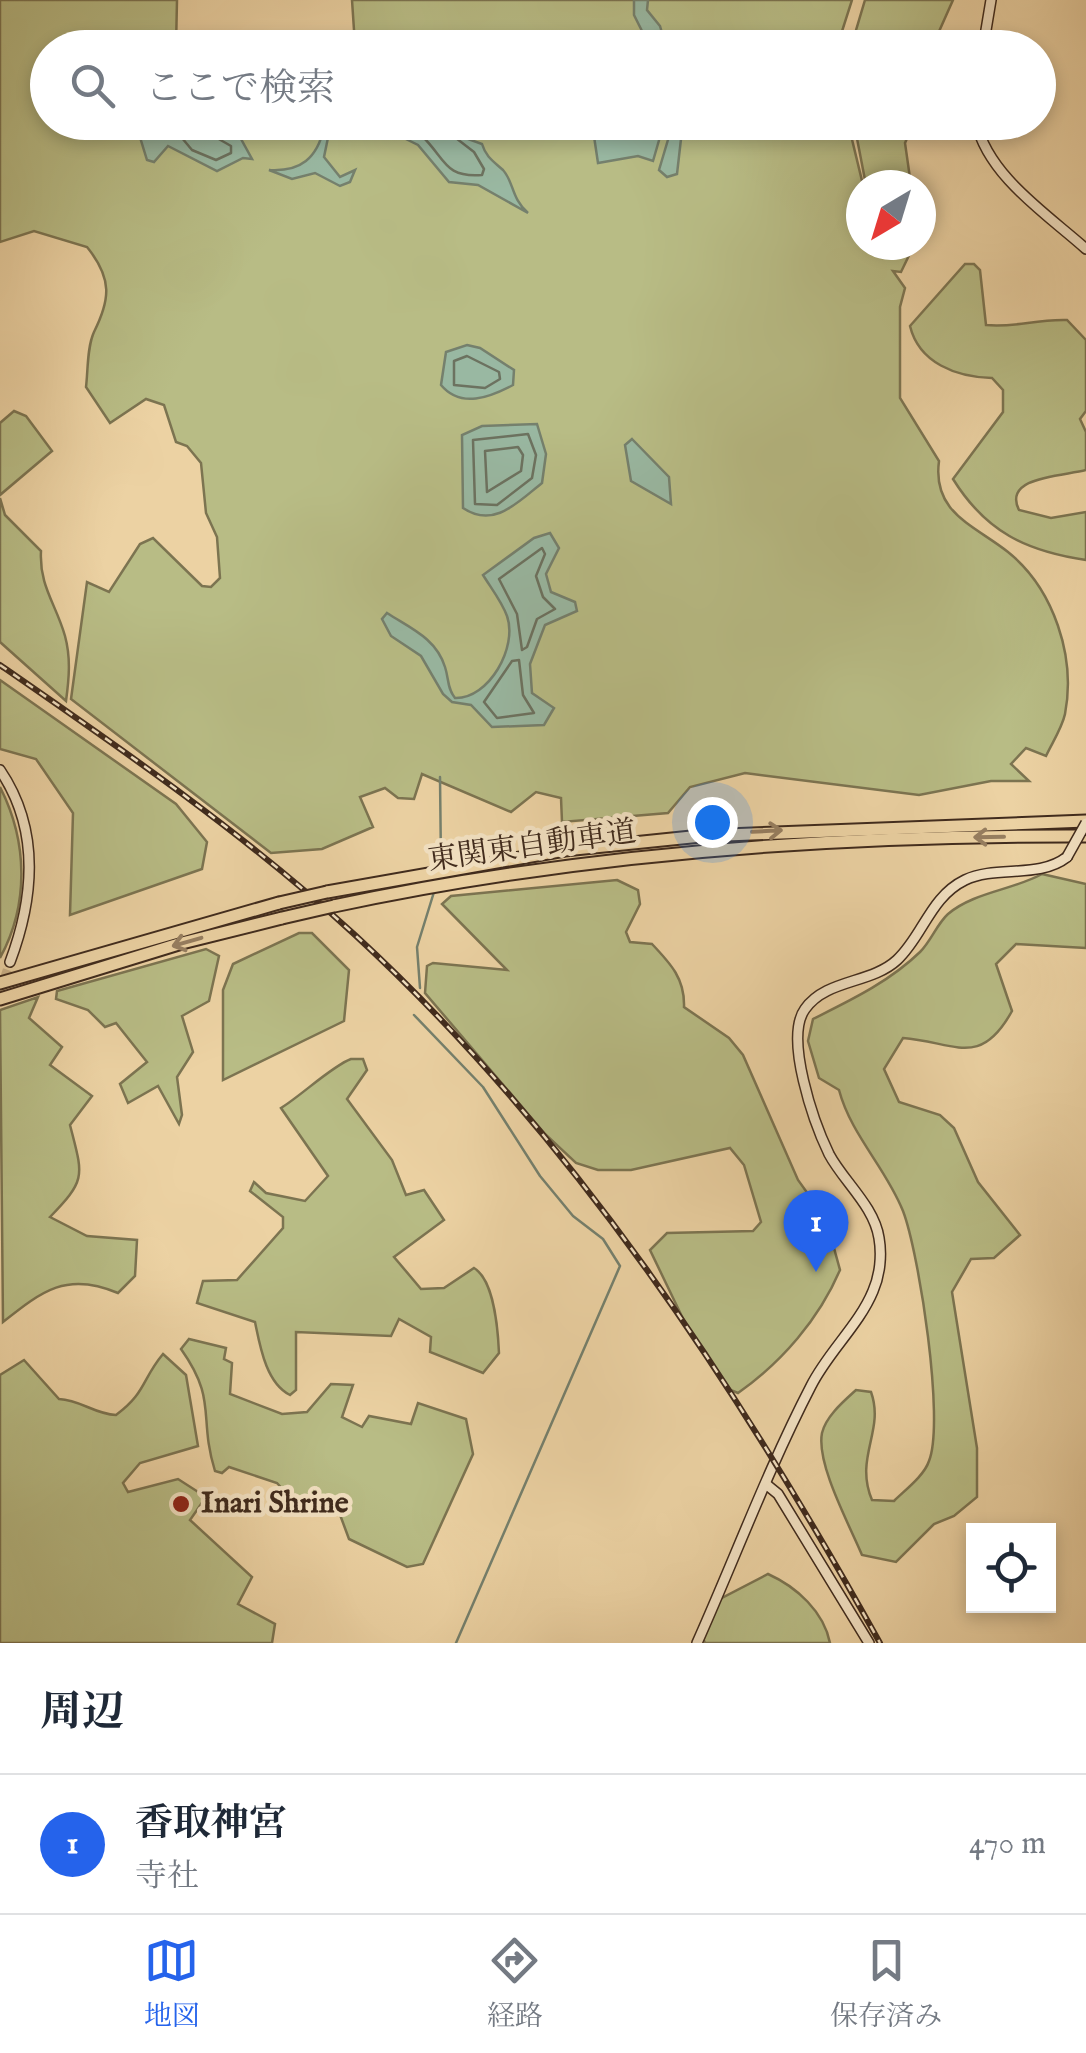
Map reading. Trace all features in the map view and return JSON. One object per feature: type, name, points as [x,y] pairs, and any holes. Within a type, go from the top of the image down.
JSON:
[{"type":"highway","name":"東関東自動車道","points":[[0,999],[334,906],[367,892],[565,850],[764,831],[1086,822]]},
{"type":"highway","name":"東関東自動車道","points":[[0,983],[327,892],[367,892],[596,863],[783,846],[1086,836]]},
{"type":"street","points":[[986,30],[991,0]]},
{"type":"street","points":[[985,140],[997,166],[1086,249]]},
{"type":"street","points":[[0,770],[19,806],[30,858],[24,921],[10,962]]},
{"type":"street","points":[[697,1643],[810,1386],[872,1293],[879,1272],[879,1238],[871,1214],[829,1153],[820,1130],[797,1053],[799,1018],[814,998],[879,973],[898,959],[933,908],[956,885],[992,873],[1056,866],[1066,857],[1086,822]]},
{"type":"street","points":[[767,1485],[778,1494],[869,1643]]},
{"type":"green space","points":[[0,0],[177,0],[176,30],[30,30],[30,140],[852,140],[859,170],[846,170],[846,260],[907,260],[901,272],[893,271],[905,288],[900,307],[900,398],[939,461],[942,493],[949,506],[1024,567],[1049,604],[1058,626],[1068,692],[1065,714],[1046,756],[1026,748],[1011,764],[1029,781],[991,781],[919,795],[745,773],[690,787],[668,813],[562,822],[561,798],[536,792],[511,812],[422,774],[414,799],[398,798],[385,788],[360,797],[373,827],[322,849],[271,853],[71,699],[87,582],[109,592],[140,544],[153,538],[202,586],[211,587],[220,578],[217,537],[206,513],[201,463],[187,446],[176,442],[164,405],[146,399],[110,423],[86,387],[90,345],[106,299],[101,269],[87,247],[34,231],[0,242]]},
{"type":"green space","points":[[352,0],[852,0],[842,30],[354,30]]},
{"type":"green space","points":[[865,0],[953,0],[940,30],[856,30]]},
{"type":"green space","points":[[857,140],[906,140],[909,170],[863,170]]},
{"type":"green space","points":[[965,264],[974,264],[980,270],[986,325],[1067,320],[1086,340],[1086,411],[1080,419],[1086,432],[1086,470],[1027,484],[1016,499],[1019,510],[1051,518],[1086,512],[1086,560],[1045,551],[1009,536],[979,513],[953,479],[1003,412],[1003,390],[992,378],[965,375],[941,366],[922,350],[910,326]]},
{"type":"green space","points":[[14,411],[26,416],[52,451],[0,495],[0,423]]},
{"type":"green space","points":[[0,498],[5,515],[41,551],[45,585],[67,644],[66,701],[0,642]]},
{"type":"green space","points":[[0,680],[176,804],[207,842],[202,869],[70,915],[73,813],[36,759],[0,749]]},
{"type":"green space","points":[[0,787],[16,829],[21,873],[16,917],[0,958]]},
{"type":"green space","points":[[1042,874],[1086,884],[1086,948],[1016,944],[996,964],[1012,1011],[989,1040],[965,1048],[903,1038],[884,1069],[899,1102],[940,1115],[954,1128],[978,1182],[1020,1235],[994,1258],[971,1259],[952,1292],[977,1448],[977,1497],[954,1516],[934,1524],[896,1562],[862,1555],[829,1478],[822,1446],[824,1427],[856,1390],[871,1392],[875,1419],[867,1457],[867,1485],[872,1500],[894,1501],[919,1477],[929,1461],[933,1440],[932,1375],[922,1298],[903,1211],[852,1122],[839,1090],[819,1078],[808,1041],[813,1019],[896,972],[920,952],[944,918],[958,907]]},
{"type":"green space","points":[[617,880],[638,890],[640,904],[626,932],[630,942],[652,944],[676,973],[684,1007],[729,1038],[743,1055],[798,1180],[826,1219],[840,1270],[798,1338],[770,1368],[738,1393],[728,1389],[687,1327],[650,1250],[667,1233],[753,1231],[761,1222],[744,1165],[730,1148],[631,1170],[598,1170],[576,1163],[545,1134],[425,993],[427,966],[433,963],[507,970],[442,904],[451,896]]},
{"type":"green space","points":[[299,933],[312,933],[349,970],[344,1021],[223,1080],[223,990],[233,964]]},
{"type":"green space","points":[[206,949],[219,956],[209,1001],[182,1016],[193,1052],[177,1077],[182,1115],[179,1124],[158,1086],[128,1103],[120,1084],[147,1062],[116,1023],[105,1027],[88,1010],[56,999],[57,991]]},
{"type":"green space","points":[[38,997],[29,1018],[62,1047],[50,1065],[92,1096],[70,1125],[78,1156],[76,1185],[50,1217],[87,1236],[137,1240],[135,1276],[118,1293],[84,1284],[56,1288],[30,1301],[3,1322],[0,1010]]},
{"type":"green space","points":[[351,1059],[363,1059],[367,1070],[347,1099],[392,1160],[406,1195],[424,1190],[444,1220],[394,1257],[421,1289],[444,1288],[474,1268],[481,1274],[494,1306],[499,1353],[483,1373],[430,1352],[431,1337],[399,1319],[391,1336],[296,1332],[296,1390],[290,1395],[270,1373],[255,1322],[197,1303],[203,1281],[237,1280],[283,1228],[283,1217],[250,1191],[254,1182],[266,1193],[305,1201],[328,1176],[281,1108]]},
{"type":"green space","points":[[189,1339],[226,1348],[224,1359],[232,1363],[230,1394],[282,1414],[307,1412],[331,1384],[353,1385],[342,1417],[362,1427],[369,1416],[411,1424],[418,1403],[466,1419],[473,1454],[423,1564],[407,1567],[349,1539],[339,1512],[327,1500],[309,1508],[296,1504],[277,1483],[229,1467],[222,1473],[215,1471],[204,1396],[181,1349]]},
{"type":"green space","points":[[163,1354],[186,1375],[198,1446],[140,1463],[123,1483],[128,1492],[178,1479],[206,1497],[190,1520],[252,1577],[238,1604],[275,1624],[272,1643],[0,1643],[0,1375],[24,1360],[59,1399],[116,1415],[139,1393]]},
{"type":"green space","points":[[768,1574],[808,1602],[822,1621],[830,1643],[705,1643],[699,1629],[720,1599]]},
{"type":"water","points":[[634,0],[648,0],[647,10],[661,30],[642,30],[634,15]]},
{"type":"water","points":[[141,140],[242,140],[252,159],[243,158],[217,171],[168,146],[154,162],[147,160]]},
{"type":"water","points":[[320,140],[328,140],[324,157],[340,177],[355,170],[350,182],[340,186],[315,173],[292,179],[269,170],[299,166]]},
{"type":"water","points":[[408,140],[471,140],[482,144],[503,170],[518,202],[528,213],[478,185],[449,182],[418,145]]},
{"type":"water","points":[[595,140],[659,140],[653,161],[638,156],[598,163]]},
{"type":"water","points":[[668,140],[681,140],[677,174],[667,177],[659,170]]},
{"type":"water","points":[[467,345],[480,348],[514,370],[513,385],[467,399],[449,392],[441,385],[446,352]]},
{"type":"water","points":[[537,424],[546,454],[542,483],[505,511],[485,516],[463,508],[462,435],[482,426]]},
{"type":"water","points":[[632,439],[669,477],[671,504],[631,481],[625,445]]},
{"type":"water","points":[[550,533],[559,548],[546,574],[551,592],[575,602],[577,611],[545,625],[530,664],[532,693],[554,708],[544,725],[492,727],[471,705],[452,702],[443,694],[421,656],[391,636],[382,619],[387,613],[429,641],[441,657],[455,698],[479,690],[498,669],[509,628],[507,616],[483,575],[534,538]]},
{"type":"waterway","points":[[440,777],[441,865]]},
{"type":"waterway","points":[[420,988],[417,947],[434,892]]},
{"type":"waterway","points":[[414,1015],[483,1087],[540,1176],[573,1216],[603,1239],[620,1266],[456,1643]]},
{"type":"tunnel","points":[[0,991],[10,962]]},
{"type":"railway","points":[[0,665],[182,794],[313,898],[434,1012],[508,1094],[579,1179],[708,1359],[826,1547],[880,1643]]},
{"type":"place","name":"香取神宮","points":[[816,1272]]},
{"type":"place","name":"Inari Shrine","points":[[181,1504]]}]
